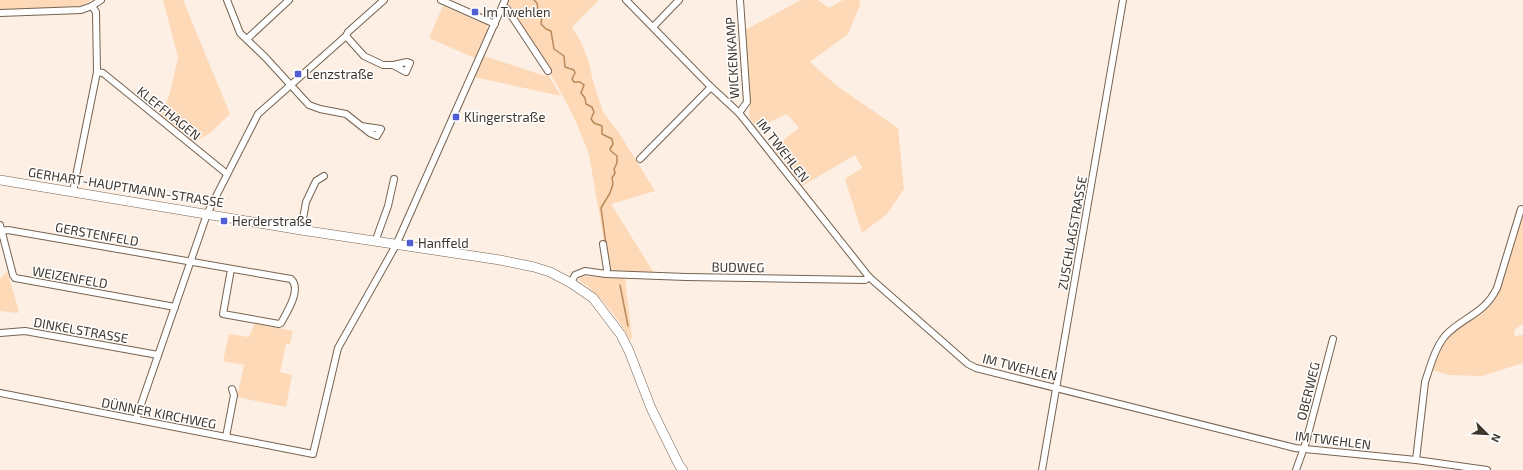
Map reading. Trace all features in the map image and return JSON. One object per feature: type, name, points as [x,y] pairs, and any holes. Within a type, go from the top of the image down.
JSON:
[{"type":"street","points":[[0,12],[81,10],[92,6],[101,0]]},
{"type":"street","points":[[226,0],[240,32],[310,104],[320,109],[346,114],[361,126]]},
{"type":"street","points":[[247,39],[289,0]]},
{"type":"street","points":[[136,419],[207,214],[258,114],[346,36],[348,32],[384,0]]},
{"type":"street","points":[[441,0],[495,24]]},
{"type":"street","name":"IM TWEHLEN","points":[[626,0],[711,87],[739,113],[869,277],[968,364],[976,368],[1304,450],[1416,460],[1487,470]]},
{"type":"street","points":[[652,27],[679,0]]},
{"type":"street","name":"WICKENKAMP","points":[[739,113],[747,102],[740,0]]},
{"type":"street","name":"ZUSCHLAGSTRASSE","points":[[1042,470],[1123,0]]},
{"type":"street","points":[[396,245],[504,3]]},
{"type":"street","points":[[504,3],[548,71]]},
{"type":"street","points":[[73,191],[97,72],[96,12],[92,6]]},
{"type":"street","points":[[346,36],[364,56],[383,65],[393,65]]},
{"type":"street","name":"KLEFFHAGEN","points":[[97,72],[103,73],[227,174]]},
{"type":"street","points":[[640,159],[711,87]]},
{"type":"street","points":[[301,230],[306,202],[316,181],[324,176]]},
{"type":"street","points":[[375,242],[388,206],[394,179]]},
{"type":"street","name":"GERHART-HAUPTMANN-STRASSE","points":[[0,180],[375,242],[500,260],[550,272],[571,283],[593,298],[621,335],[629,351],[651,408],[683,470]]},
{"type":"street","points":[[1416,460],[1429,369],[1445,336],[1486,305],[1492,298],[1497,288],[1521,209]]},
{"type":"street","name":"GERSTENFELD","points":[[1,229],[291,279],[294,282],[296,291],[282,323],[279,324],[223,314],[230,269]]},
{"type":"street","name":"WEIZENFELD","points":[[1,229],[15,278],[175,307]]},
{"type":"street","points":[[603,244],[607,269],[606,274]]},
{"type":"street","name":"DÜNNER KIRCHWEG","points":[[0,393],[313,454],[338,348],[396,245]]},
{"type":"street","name":"BUDWEG","points":[[571,283],[576,275],[584,271],[606,274],[865,280],[869,277]]},
{"type":"street","name":"DINKELSTRASSE","points":[[0,333],[25,331],[158,356]]},
{"type":"street","name":"OBERWEG","points":[[1296,470],[1304,450],[1333,339]]},
{"type":"street","points":[[226,437],[234,395],[232,389]]},
{"type":"shaded area","points":[[0,0],[91,0],[82,6],[0,10]]},
{"type":"shaded area","points":[[163,0],[183,0],[230,114],[209,134],[193,142],[161,116],[170,93],[178,57]]},
{"type":"shaded area","points":[[509,0],[599,0],[572,27],[581,42],[589,63],[603,112],[619,133],[655,191],[611,204],[654,273],[618,272],[609,269],[589,155],[582,135],[563,96],[507,4]]},
{"type":"shaded area","points":[[801,0],[818,0],[829,8],[843,0],[860,0],[860,5],[848,34],[810,62],[837,86],[898,128],[904,189],[887,214],[862,233],[845,179],[862,168],[855,155],[802,186],[773,148],[799,128],[787,114],[756,128],[749,117],[750,100],[745,30]]},
{"type":"shaded area","points":[[443,6],[487,25],[488,30],[477,59],[429,38]]},
{"type":"shaded area","points":[[484,56],[545,76],[547,73],[561,96],[474,77]]},
{"type":"shaded area","points":[[1517,215],[1523,215],[1523,324],[1515,329],[1514,336],[1523,335],[1523,363],[1482,376],[1450,375],[1427,369],[1437,345],[1482,306],[1491,295]]},
{"type":"shaded area","points":[[7,271],[18,308],[18,313],[0,311],[0,279]]},
{"type":"shaded area","points":[[581,276],[625,278],[632,338],[630,340],[608,307],[579,280]]},
{"type":"shaded area","points":[[255,323],[293,331],[290,344],[286,344],[280,372],[292,375],[286,407],[237,397],[244,365],[223,361],[229,334],[249,337]]},
{"type":"waterway","points":[[534,0],[537,3],[542,17],[541,24],[546,29],[551,31],[554,49],[564,56],[565,67],[574,70],[575,73],[572,79],[574,82],[580,82],[584,85],[581,93],[585,98],[586,104],[592,107],[594,112],[591,119],[594,123],[602,126],[602,134],[612,139],[613,144],[610,149],[617,156],[617,163],[614,169],[615,173],[612,178],[613,184],[610,193],[601,208],[608,259]]},
{"type":"waterway","points":[[620,285],[628,326]]},
{"type":"place","name":"Im Twehlen","points":[[475,12]]},
{"type":"place","name":"Lenzstraße","points":[[298,74]]},
{"type":"place","name":"Klingerstraße","points":[[456,117]]},
{"type":"place","name":"Herderstraße","points":[[224,221]]},
{"type":"place","name":"Hanffeld","points":[[410,243]]}]
